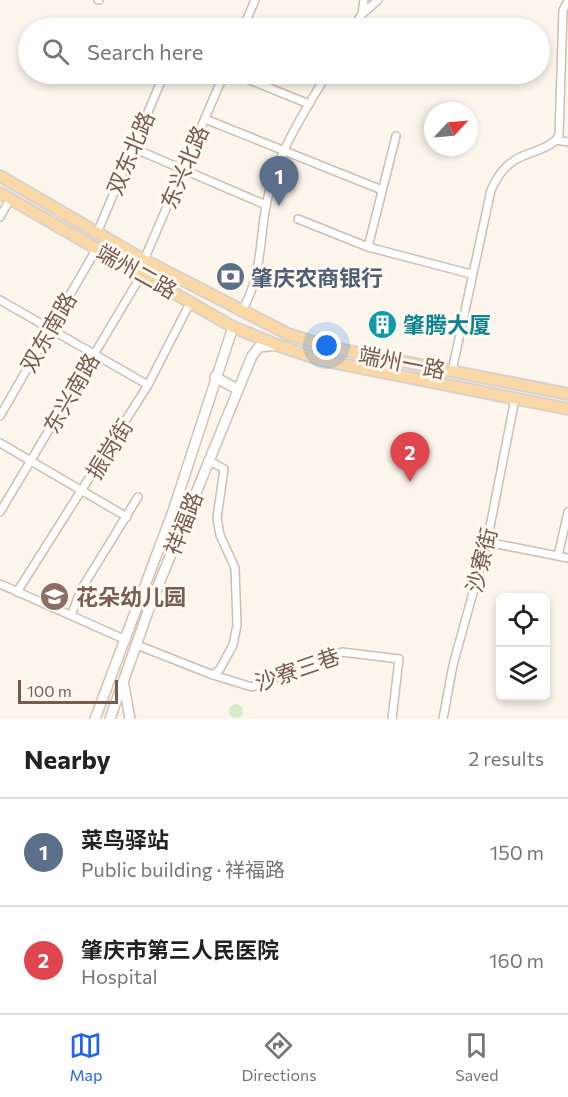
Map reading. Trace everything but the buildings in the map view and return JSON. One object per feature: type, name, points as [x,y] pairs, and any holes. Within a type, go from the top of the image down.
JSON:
[{"type":"main road","name":"端州二路","points":[[0,176],[144,260],[241,312]]},
{"type":"main road","name":"端州二路","points":[[0,193],[232,327],[276,345]]},
{"type":"main road","name":"端州一路","points":[[241,312],[288,334],[333,348],[568,394]]},
{"type":"main road","name":"端州一路","points":[[276,345],[321,360],[568,409]]},
{"type":"street","points":[[247,18],[255,0]]},
{"type":"street","points":[[362,14],[364,0]]},
{"type":"street","points":[[359,18],[378,0]]},
{"type":"street","points":[[556,140],[563,10],[568,1]]},
{"type":"street","name":"双东北路","points":[[97,233],[160,84]]},
{"type":"street","name":"东兴北路","points":[[144,260],[220,84]]},
{"type":"street","points":[[260,84],[309,104]]},
{"type":"street","points":[[241,312],[251,296],[260,267],[266,206],[282,152],[321,84]]},
{"type":"street","points":[[205,119],[282,152],[382,190]]},
{"type":"street","points":[[368,247],[396,136]]},
{"type":"street","points":[[452,371],[471,274],[491,190],[497,178],[514,161],[556,140],[568,142]]},
{"type":"street","points":[[133,148],[181,171],[266,206]]},
{"type":"street","points":[[0,216],[10,199]]},
{"type":"street","points":[[298,219],[368,247],[471,274]]},
{"type":"street","name":"双东南路","points":[[0,416],[97,248]]},
{"type":"street","name":"东兴南路","points":[[0,512],[32,463],[142,274]]},
{"type":"street","points":[[0,300],[148,385]]},
{"type":"street","name":"振岗街","points":[[17,591],[148,385],[191,302]]},
{"type":"street","name":"祥福路","points":[[95,719],[173,511],[232,327]]},
{"type":"street","name":"祥福路","points":[[110,719],[237,389],[252,356],[259,347],[276,345]]},
{"type":"street","points":[[215,377],[237,389]]},
{"type":"street","name":"沙寮街","points":[[443,719],[453,665],[487,542],[514,399]]},
{"type":"street","points":[[0,443],[127,518]]},
{"type":"street","points":[[137,645],[213,675],[233,645],[237,609],[235,568],[220,535],[218,518],[224,469],[208,460]]},
{"type":"street","points":[[70,615],[82,588],[138,497]]},
{"type":"street","points":[[558,556],[568,512]]},
{"type":"street","points":[[487,542],[568,558]]},
{"type":"street","points":[[0,584],[126,640]]},
{"type":"street","name":"沙寮三巷","points":[[213,675],[241,685],[261,686],[342,652],[399,659],[392,719]]},
{"type":"street","points":[[112,676],[123,683],[125,705],[130,719]]},
{"type":"green space","points":[[236,704],[241,706],[243,711],[241,716],[236,718],[231,716],[229,711],[231,706]]},
{"type":"place","name":"菜鸟驿站","points":[[279,206]]},
{"type":"place","name":"肇庆农商银行","points":[[230,277]]},
{"type":"place","name":"肇腾大厦","points":[[382,324]]},
{"type":"place","name":"肇庆市第三人民医院","points":[[410,482]]},
{"type":"place","name":"花朵幼儿园","points":[[55,596]]}]
